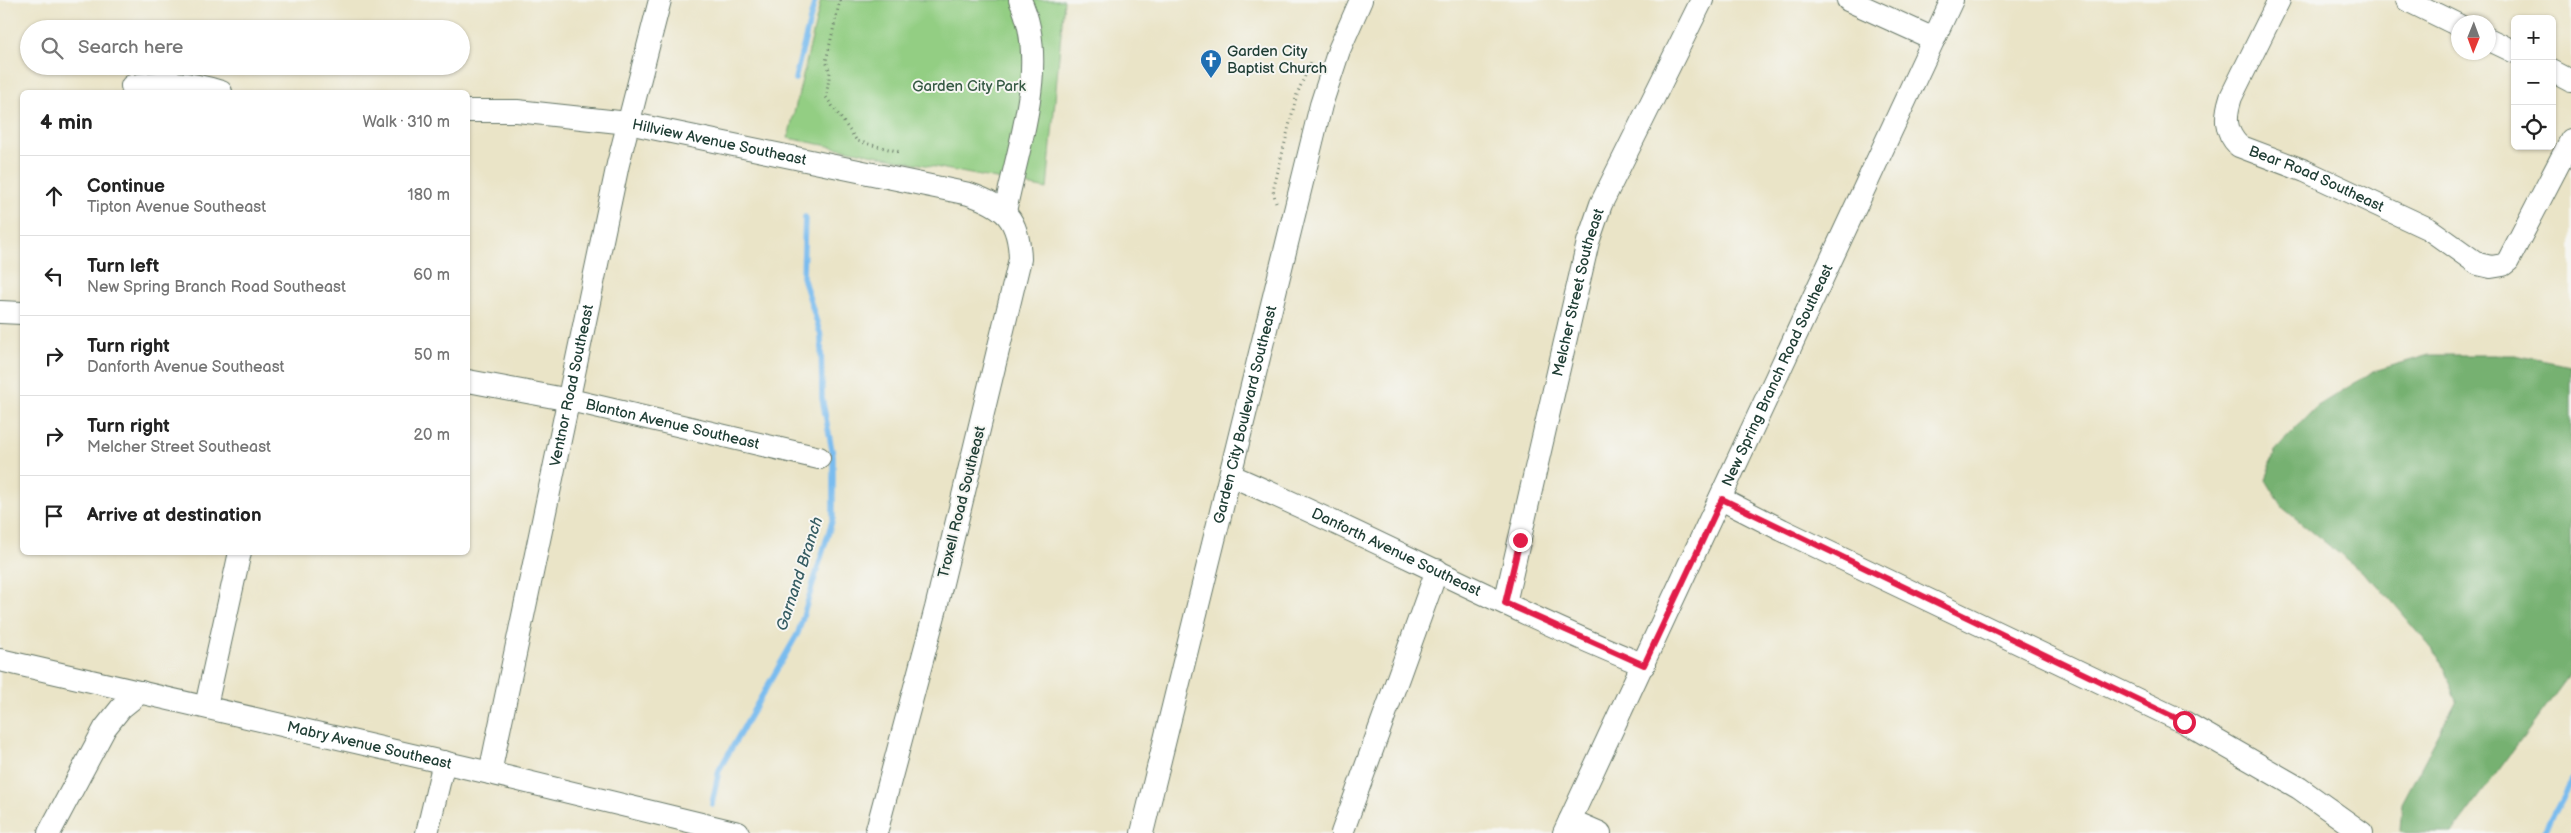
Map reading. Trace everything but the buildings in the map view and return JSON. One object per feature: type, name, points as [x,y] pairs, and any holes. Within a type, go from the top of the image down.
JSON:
[{"type":"street","name":"Ventnor Road Southeast","points":[[490,773],[628,123],[660,0]]},
{"type":"street","points":[[1005,212],[1013,180],[1031,81],[1031,39],[1020,0]]},
{"type":"street","name":"Garden City Boulevard Southeast","points":[[1142,833],[1232,476],[1321,105],[1339,50],[1362,0]]},
{"type":"street","name":"Melcher Street Southeast","points":[[1505,603],[1588,242],[1601,204],[1702,0]]},
{"type":"street","points":[[1848,0],[1934,38]]},
{"type":"street","name":"New Spring Branch Road Southeast","points":[[1567,826],[1722,499],[1952,0]]},
{"type":"street","name":"Bear Road Southeast","points":[[2279,0],[2231,97],[2227,110],[2226,127],[2231,138],[2239,146],[2306,171],[2429,229],[2478,264],[2491,267],[2503,265],[2508,261],[2571,140]]},
{"type":"street","points":[[2406,0],[2451,22]]},
{"type":"street","points":[[2496,43],[2511,50]]},
{"type":"street","points":[[2556,73],[2571,81]]},
{"type":"street","points":[[132,86],[158,81],[173,81],[198,84],[215,90]]},
{"type":"street","name":"Hillview Avenue Southeast","points":[[470,111],[517,111],[628,123],[969,194]]},
{"type":"street","name":"Troxell Road Southeast","points":[[876,833],[943,580],[1020,258],[1020,242],[1015,226],[1005,212],[992,202],[969,194]]},
{"type":"street","points":[[0,312],[20,313]]},
{"type":"street","name":"Blanton Avenue Southeast","points":[[470,381],[570,400],[819,458]]},
{"type":"street","name":"Danforth Avenue Southeast","points":[[1232,476],[1505,603],[1644,665]]},
{"type":"street","points":[[1722,499],[2184,722],[2299,788],[2362,833]]},
{"type":"street","points":[[206,706],[239,555]]},
{"type":"street","points":[[1342,833],[1437,570]]},
{"type":"street","name":"Mabry Avenue Southeast","points":[[0,660],[206,706],[738,833]]},
{"type":"street","points":[[49,833],[105,728],[121,708],[141,692]]},
{"type":"street","points":[[427,833],[444,762]]},
{"type":"street","points":[[1567,826],[1600,833]]},
{"type":"path","points":[[840,0],[826,61],[830,72],[826,97],[857,141],[900,152]]},
{"type":"path","points":[[1283,148],[1297,94],[1308,68]]},
{"type":"green space","name":"Garden City Park","points":[[821,0],[1064,0],[1047,189],[788,138]]},
{"type":"green space","points":[[2429,355],[2515,355],[2571,366],[2571,673],[2452,833],[2403,833],[2400,831],[2402,803],[2457,700],[2439,657],[2380,587],[2283,508],[2266,480],[2275,450],[2316,407],[2374,371]]},
{"type":"waterway","name":"Garnand Branch","points":[[795,79],[815,0]]},
{"type":"waterway","name":"Garnand Branch","points":[[712,804],[719,770],[798,633],[833,518],[833,455],[822,398],[821,336],[803,277],[805,217]]},
{"type":"waterway","points":[[2543,833],[2571,781]]},
{"type":"place","name":"Garden City Baptist Church","points":[[1211,79]]},
{"type":"route","points":[[1520,540],[1505,603],[1644,665],[1722,499],[1782,530],[2184,722]]}]
